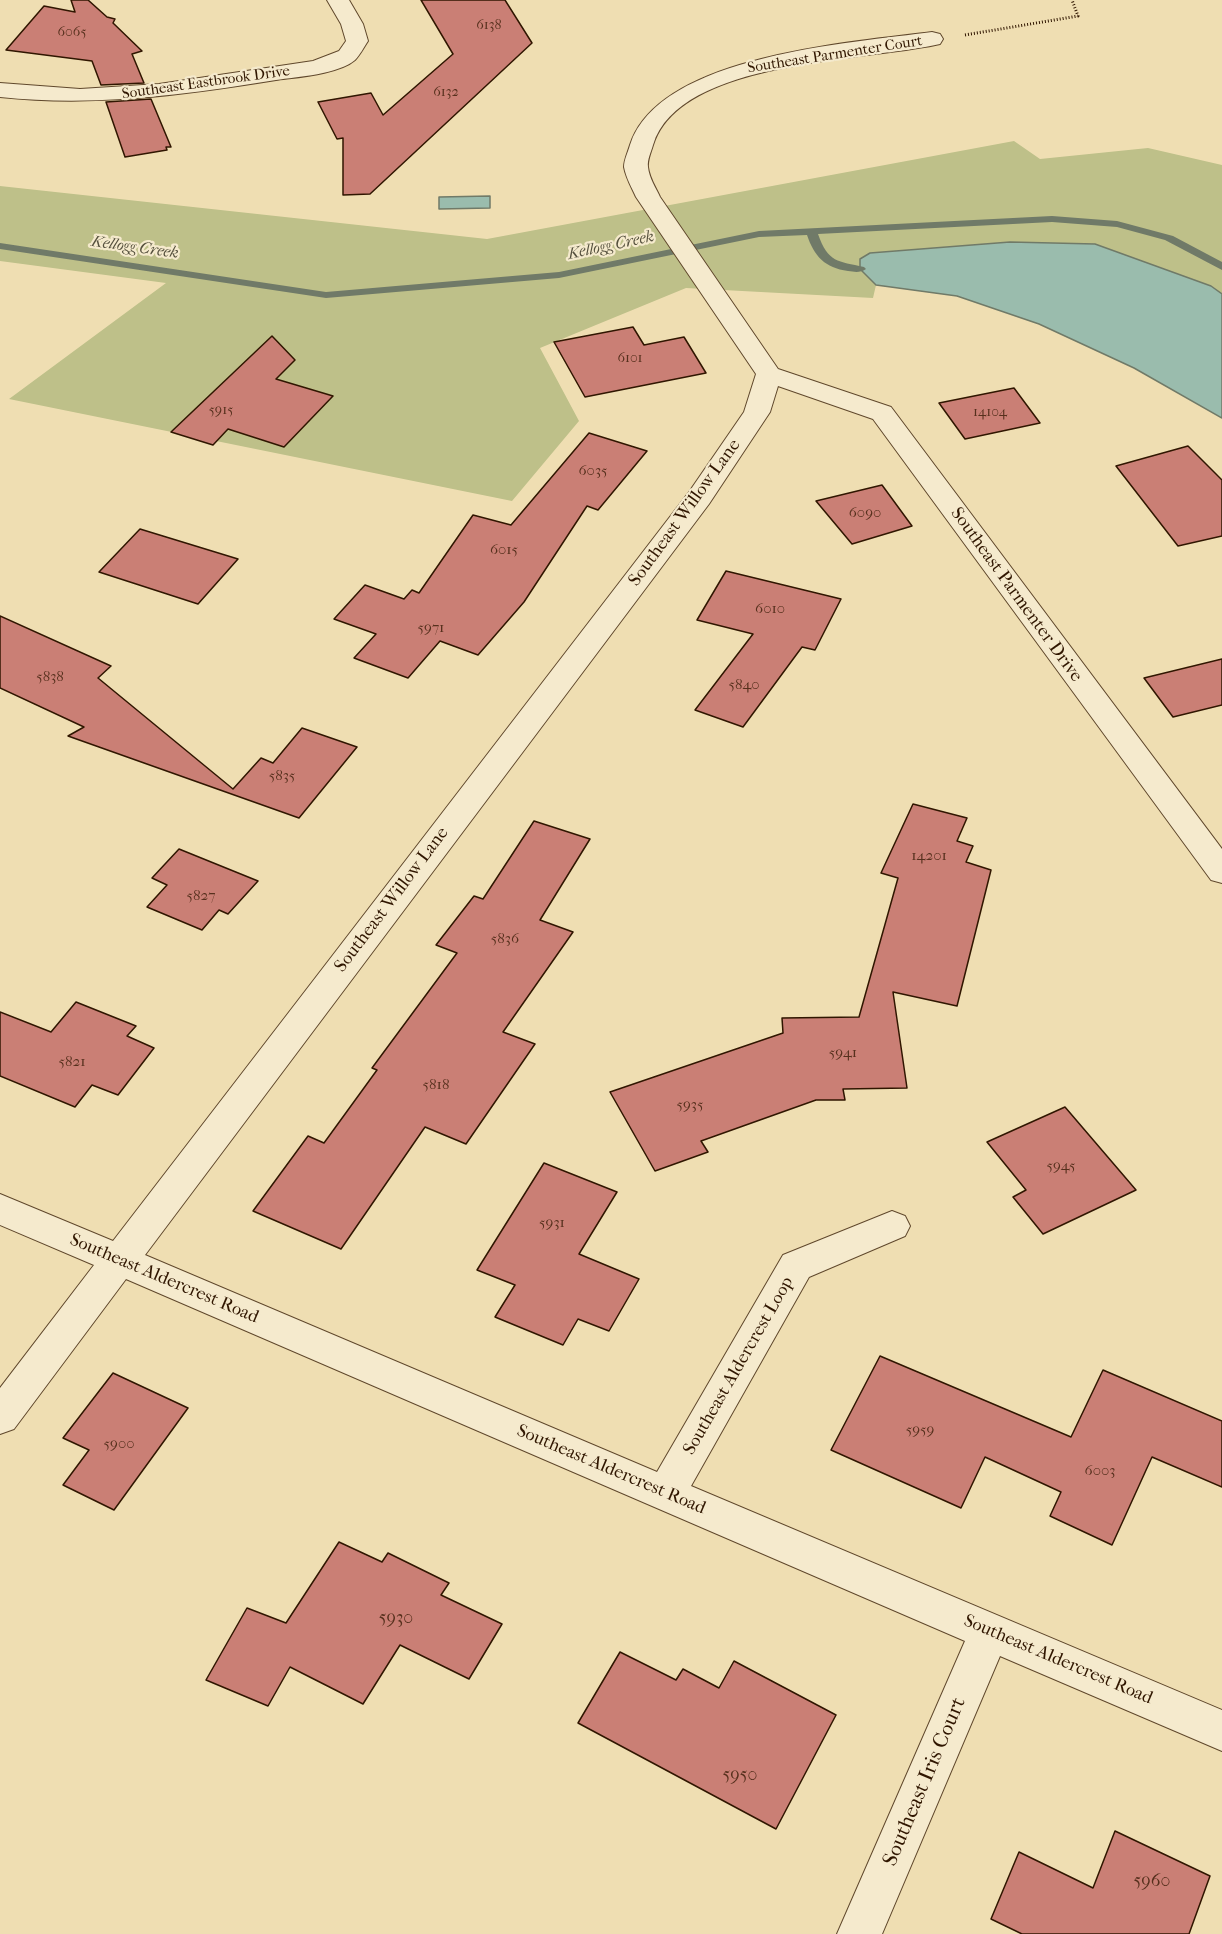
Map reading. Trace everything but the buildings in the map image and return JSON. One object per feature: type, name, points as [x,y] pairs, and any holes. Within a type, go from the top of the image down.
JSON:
[{"type":"street","name":"Southeast Eastbrook Drive","points":[[0,90],[43,96],[112,96],[318,67],[347,56],[357,41],[352,24],[338,0]]},
{"type":"street","name":"Southeast Parmenter Court","points":[[769,374],[648,197],[635,165],[645,130],[671,104],[695,88],[747,68],[932,39]]},
{"type":"street","name":"Southeast Parmenter Drive","points":[[769,374],[882,412],[1222,872]]},
{"type":"street","name":"Southeast Willow Lane","points":[[0,1418],[699,498],[758,412],[769,374]]},
{"type":"street","name":"Southeast Aldercrest Road","points":[[0,1209],[1222,1731]]},
{"type":"street","name":"Southeast Aldercrest Loop","points":[[666,1493],[796,1266],[892,1226]]},
{"type":"street","name":"Southeast Iris Court","points":[[859,1934],[990,1631]]},
{"type":"path","points":[[932,39],[997,32],[1078,16],[1072,0]]},
{"type":"green space","points":[[1014,141],[1040,159],[1148,148],[1222,165],[1222,294],[1210,286],[1095,244],[1010,242],[870,253],[861,269],[876,285],[873,298],[686,288],[540,348],[579,421],[512,501],[9,399],[166,283],[0,261],[0,186],[487,239]]},
{"type":"shaded area","points":[[490,196],[490,208],[439,209],[439,197]]},
{"type":"shaded area","points":[[1010,242],[1095,244],[1211,286],[1222,294],[1222,418],[1134,368],[1039,324],[957,296],[876,285],[860,269],[860,259],[870,253]]},
{"type":"waterway","name":"Kellogg Creek","points":[[0,246],[326,295],[559,275],[759,234],[1052,219],[1117,224],[1169,238],[1222,267]]},
{"type":"waterway","points":[[812,232],[819,250],[828,261],[841,267],[860,269]]}]
